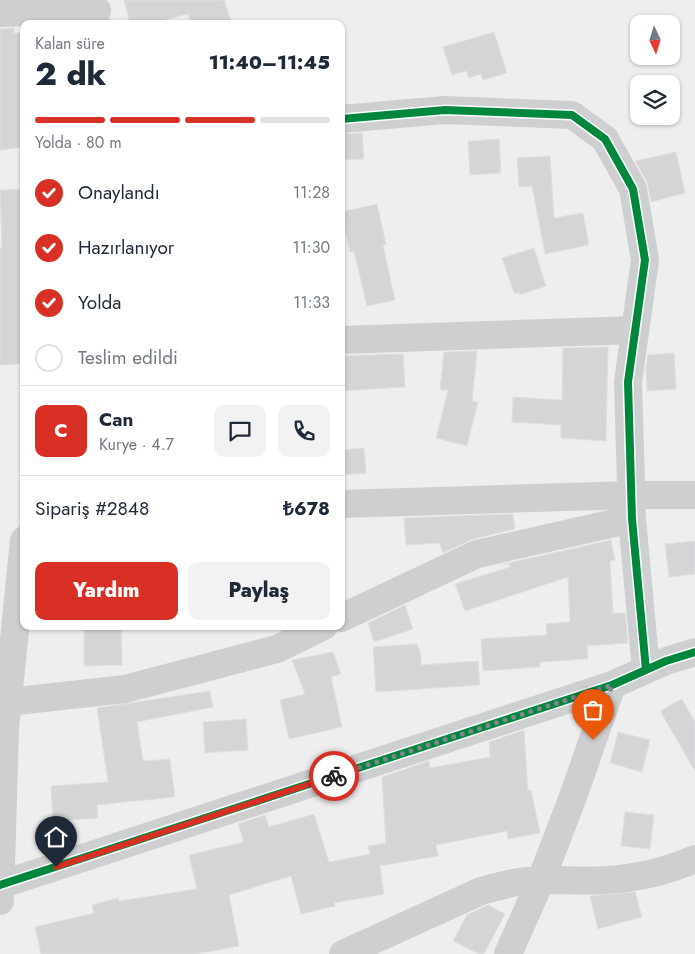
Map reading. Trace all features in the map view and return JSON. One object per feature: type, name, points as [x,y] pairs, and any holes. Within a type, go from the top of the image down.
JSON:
[{"type":"street","points":[[0,13],[100,11]]},
{"type":"street","points":[[345,119],[445,110],[572,115],[605,139],[633,189],[645,260],[628,382],[632,507],[646,670]]},
{"type":"street","points":[[345,340],[635,330]]},
{"type":"street","points":[[345,616],[478,554],[632,507],[695,495]]},
{"type":"street","points":[[345,504],[632,507]]},
{"type":"street","points":[[0,901],[2,729],[8,702],[20,580]]},
{"type":"street","points":[[8,702],[126,689],[277,649],[316,630]]},
{"type":"street","points":[[0,885],[612,685],[666,661],[695,652]]},
{"type":"street","points":[[508,954],[541,880],[574,794],[612,685]]},
{"type":"street","points":[[342,954],[481,891],[519,882],[604,880],[636,876],[662,871],[695,859]]},
{"type":"building","points":[[124,0],[224,0],[231,20],[190,20],[188,14],[165,20],[129,20]]},
{"type":"building","points":[[14,28],[14,33],[20,33],[20,148],[0,150],[0,29]]},
{"type":"building","points":[[494,32],[507,73],[483,80],[481,74],[469,78],[466,71],[452,75],[443,47]]},
{"type":"building","points":[[362,133],[364,159],[345,160],[345,134]]},
{"type":"building","points":[[499,139],[501,173],[470,175],[468,141]]},
{"type":"building","points":[[676,152],[685,193],[651,202],[647,182],[635,161]]},
{"type":"building","points":[[550,156],[554,218],[583,213],[589,245],[545,254],[532,186],[519,187],[517,158]]},
{"type":"building","points":[[20,189],[20,364],[0,365],[0,248],[2,248],[0,190]]},
{"type":"building","points":[[377,204],[386,244],[383,245],[395,300],[367,306],[354,252],[350,252],[345,230],[345,211]]},
{"type":"building","points":[[534,248],[546,286],[522,294],[514,293],[502,258]]},
{"type":"building","points":[[608,347],[606,441],[561,438],[561,425],[512,422],[513,397],[562,400],[563,348]]},
{"type":"building","points":[[477,351],[472,401],[478,402],[467,446],[436,438],[448,390],[440,390],[444,352]]},
{"type":"building","points":[[674,353],[676,389],[647,391],[646,367],[648,355]]},
{"type":"building","points":[[403,354],[405,387],[345,391],[345,356]]},
{"type":"building","points":[[364,448],[366,473],[345,475],[345,450]]},
{"type":"building","points":[[513,514],[515,529],[473,539],[443,553],[439,543],[406,545],[404,518]]},
{"type":"building","points":[[611,540],[615,560],[610,561],[613,613],[625,613],[628,643],[587,646],[588,659],[540,662],[540,667],[483,671],[481,639],[547,635],[546,624],[570,622],[568,577],[465,611],[455,584],[510,567],[509,564],[503,564]]},
{"type":"building","points":[[695,541],[695,574],[669,577],[665,544]]},
{"type":"building","points":[[405,605],[413,629],[374,642],[368,623]]},
{"type":"building","points":[[84,630],[121,630],[122,665],[84,666]]},
{"type":"building","points":[[417,644],[421,655],[421,665],[478,661],[480,685],[376,692],[373,647]]},
{"type":"building","points":[[333,652],[341,674],[331,677],[342,727],[289,739],[280,700],[305,694],[292,660]]},
{"type":"building","points":[[210,691],[213,707],[137,722],[143,761],[170,759],[175,797],[97,805],[98,818],[53,821],[51,786],[108,782],[97,708]]},
{"type":"building","points":[[682,699],[695,722],[695,771],[660,711]]},
{"type":"building","points":[[246,719],[248,750],[205,753],[203,722]]},
{"type":"building","points":[[524,730],[528,790],[531,790],[540,833],[508,839],[507,831],[436,845],[438,856],[380,866],[384,894],[334,903],[335,906],[301,914],[291,876],[229,895],[239,946],[196,954],[41,954],[35,927],[94,913],[92,905],[118,898],[119,901],[197,889],[189,855],[244,842],[238,824],[265,815],[269,827],[314,814],[329,862],[370,854],[368,846],[386,843],[382,777],[429,761],[430,768],[490,757],[489,742]]},
{"type":"building","points":[[618,732],[650,740],[642,772],[610,763]]},
{"type":"building","points":[[625,812],[654,815],[650,849],[621,846]]},
{"type":"building","points":[[635,892],[642,917],[598,929],[590,896]]},
{"type":"building","points":[[488,905],[505,914],[484,954],[479,954],[453,941],[467,915]]},
{"type":"cycle path","points":[[345,119],[445,110],[572,115],[605,139],[633,189],[645,260],[628,382],[632,519],[646,670]]},
{"type":"cycle path","points":[[0,885],[612,685],[666,661],[695,652]]},
{"type":"way so far","points":[[334,776],[612,685],[593,740]]},
{"type":"route","points":[[56,867],[334,776]]}]
